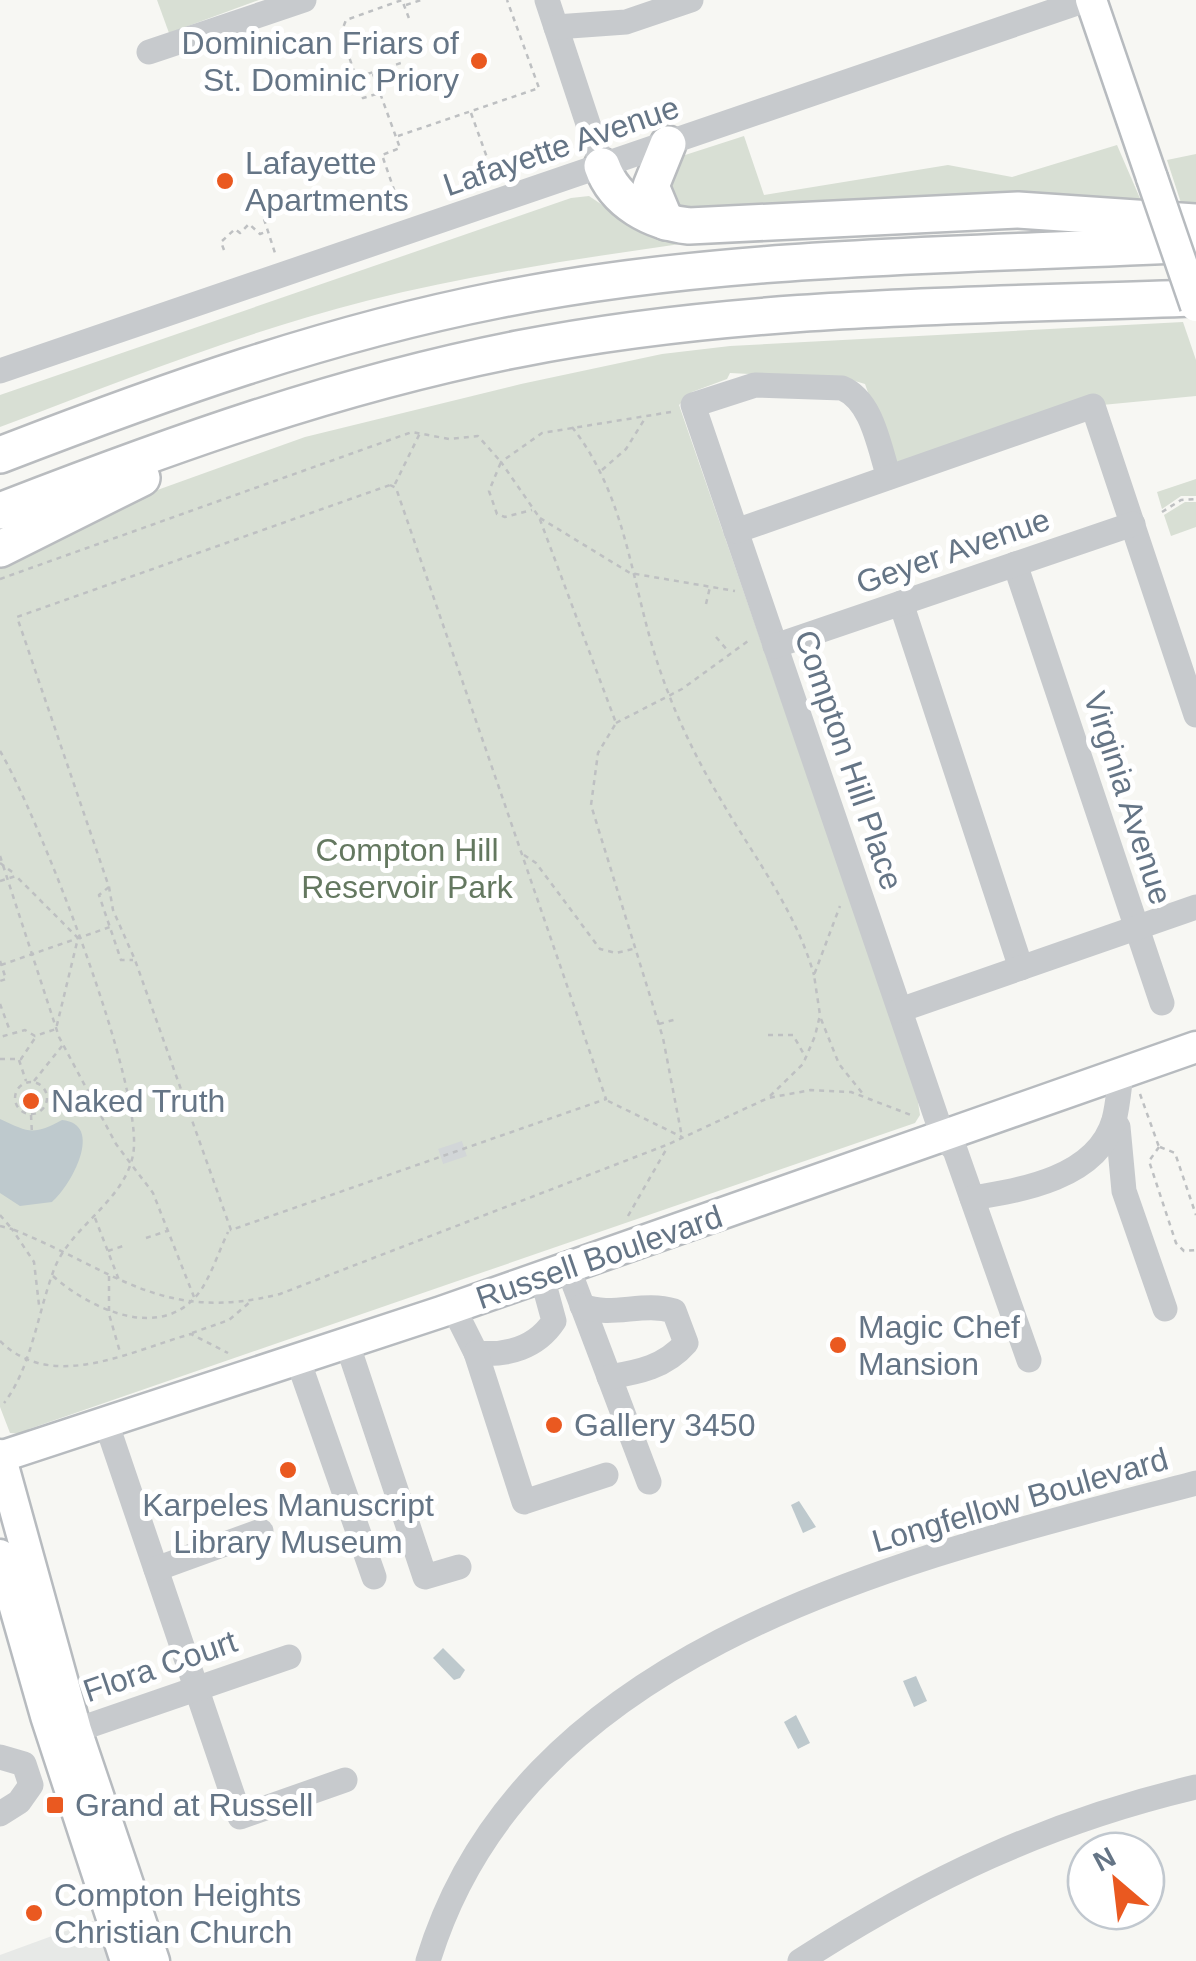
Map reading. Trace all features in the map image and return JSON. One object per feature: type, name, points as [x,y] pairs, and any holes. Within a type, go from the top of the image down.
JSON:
[{"type":"highway","points":[[666,222],[651,186],[668,144]]},
{"type":"highway","points":[[602,166],[623,199],[666,222],[716,226],[1018,210],[1196,222]]},
{"type":"highway","points":[[0,455],[239,366],[392,323],[518,296],[680,272],[771,264],[1196,244]]},
{"type":"highway","points":[[0,511],[253,416],[431,367],[612,333],[796,314],[1196,298]]},
{"type":"highway","points":[[0,549],[253,416]]},
{"type":"main road","points":[[1089,0],[1196,306]]},
{"type":"main road","name":"Russell Boulevard","points":[[0,1456],[106,1425],[347,1344],[943,1136],[1130,1083],[1196,1048]]},
{"type":"main road","points":[[0,1456],[64,1734],[126,1961]]},
{"type":"main road","points":[[3,1575],[154,1961]]},
{"type":"street","points":[[148,52],[304,0]]},
{"type":"street","points":[[546,0],[602,166]]},
{"type":"street","points":[[556,28],[626,22],[691,0]]},
{"type":"street","name":"Lafayette Avenue","points":[[0,371],[1089,0]]},
{"type":"street","points":[[693,405],[755,385],[842,388],[865,407],[889,477]]},
{"type":"street","name":"Compton Hill Place","points":[[693,405],[736,530],[765,642],[943,1136],[955,1150],[1029,1360]]},
{"type":"street","points":[[736,530],[1094,406],[1196,715]]},
{"type":"street","name":"Geyer Avenue","points":[[765,642],[1015,564],[1136,533]]},
{"type":"street","name":"Virginia Avenue","points":[[1015,564],[1162,1003]]},
{"type":"street","points":[[902,602],[1021,968]]},
{"type":"street","points":[[900,1010],[1196,907]]},
{"type":"street","points":[[972,1198],[1014,1191],[1067,1172],[1086,1159],[1114,1121],[1130,1083]]},
{"type":"street","points":[[1114,1121],[1118,1127],[1124,1190],[1165,1309]]},
{"type":"street","points":[[555,1272],[582,1306],[649,1482]]},
{"type":"street","points":[[476,1353],[498,1355],[542,1339],[554,1321],[555,1272]]},
{"type":"street","points":[[582,1306],[607,1312],[663,1308],[674,1311],[684,1330],[686,1344],[676,1355],[644,1371],[609,1377]]},
{"type":"street","points":[[454,1307],[476,1353],[524,1502],[606,1475]]},
{"type":"street","points":[[347,1344],[426,1577],[459,1567]]},
{"type":"street","points":[[298,1360],[374,1576]]},
{"type":"street","points":[[106,1425],[240,1817],[346,1780]]},
{"type":"street","name":"Longfellow Boulevard","points":[[428,1961],[444,1910],[483,1841],[532,1782],[600,1716],[665,1671],[738,1634],[893,1568],[971,1542],[1196,1483]]},
{"type":"street","points":[[156,1569],[261,1531]]},
{"type":"street","name":"Flora Court","points":[[64,1734],[288,1657]]},
{"type":"street","points":[[0,1756],[24,1764],[31,1785],[19,1802],[0,1814]]},
{"type":"street","points":[[800,1961],[885,1906],[974,1860],[1072,1821],[1196,1787]]},
{"type":"path","points":[[380,92],[363,98],[341,27],[355,16],[402,0],[410,21]]},
{"type":"path","points":[[404,6],[422,0]]},
{"type":"path","points":[[396,137],[540,88],[507,0]]},
{"type":"path","points":[[356,78],[404,62]]},
{"type":"path","points":[[373,72],[400,148],[382,155],[402,210]]},
{"type":"path","points":[[471,112],[494,178]]},
{"type":"path","points":[[264,219],[275,253]]},
{"type":"path","points":[[224,250],[221,242],[235,230],[240,233],[249,224],[260,234],[268,231]]},
{"type":"path","points":[[534,509],[516,516],[497,514],[489,492],[500,462],[528,439],[693,405]]},
{"type":"path","points":[[600,471],[626,449],[644,418]]},
{"type":"path","points":[[572,427],[600,471],[625,532],[669,696],[718,796],[799,932],[814,975],[820,1015],[839,1064],[864,1094]]},
{"type":"path","points":[[229,1230],[134,960],[118,925],[109,886],[18,615],[394,486],[420,433]]},
{"type":"path","points":[[0,579],[420,433],[449,439],[478,436],[539,517],[616,723]]},
{"type":"path","points":[[394,486],[606,1100],[683,1138]]},
{"type":"path","points":[[1162,512],[1181,500],[1196,499]]},
{"type":"path","points":[[539,517],[636,574],[738,592]]},
{"type":"path","points":[[706,604],[710,587]]},
{"type":"path","points":[[716,637],[730,652]]},
{"type":"path","points":[[683,1138],[659,1024],[591,805],[598,753],[616,723],[669,696],[730,652],[765,642]]},
{"type":"path","points":[[0,750],[30,808],[78,938],[112,1039],[134,1143],[129,1166],[95,1216],[64,1250],[4,1403]]},
{"type":"path","points":[[522,854],[536,864],[600,949],[616,953],[636,948]]},
{"type":"path","points":[[0,856],[63,1045],[129,1166],[149,1186],[194,1297]]},
{"type":"path","points":[[1,864],[78,938]]},
{"type":"path","points":[[0,881],[16,876]]},
{"type":"path","points":[[109,886],[99,894],[110,927],[123,962],[134,960]]},
{"type":"path","points":[[814,975],[844,902]]},
{"type":"path","points":[[0,981],[6,979],[1,963],[110,927]]},
{"type":"path","points":[[56,1029],[78,938]]},
{"type":"path","points":[[0,1004],[10,1033]]},
{"type":"path","points":[[768,1098],[806,1058],[820,1015]]},
{"type":"path","points":[[659,1024],[677,1019]]},
{"type":"path","points":[[0,1036],[25,1030],[35,1036],[56,1029]]},
{"type":"path","points":[[768,1035],[793,1035],[806,1058]]},
{"type":"path","points":[[0,1059],[18,1060],[34,1044],[35,1036]]},
{"type":"path","points":[[34,1082],[63,1045]]},
{"type":"path","points":[[18,1060],[26,1082]]},
{"type":"path","points":[[26,1082],[44,1086],[48,1096],[45,1107],[31,1114]]},
{"type":"path","points":[[26,1082],[15,1097],[22,1110],[31,1114]]},
{"type":"path","points":[[1130,1083],[1159,1147]]},
{"type":"path","points":[[0,1226],[64,1250],[161,1298],[250,1302],[280,1294],[669,1144],[768,1098],[811,1090],[864,1094],[916,1117]]},
{"type":"path","points":[[52,1276],[109,1314],[161,1315],[194,1297],[229,1230],[606,1100]]},
{"type":"path","points":[[31,1114],[32,1134]]},
{"type":"path","points":[[628,1216],[669,1144]]},
{"type":"path","points":[[1159,1147],[1170,1148],[1175,1154],[1196,1215]]},
{"type":"path","points":[[1159,1147],[1149,1161],[1176,1243],[1184,1251],[1196,1250]]},
{"type":"path","points":[[0,1215],[36,1268],[38,1312]]},
{"type":"path","points":[[95,1216],[120,1280]]},
{"type":"path","points":[[146,1238],[167,1231]]},
{"type":"path","points":[[108,1251],[126,1245]]},
{"type":"path","points":[[109,1274],[109,1314],[120,1354]]},
{"type":"path","points":[[0,1341],[23,1361],[62,1368],[191,1334],[229,1320],[250,1302]]},
{"type":"path","points":[[191,1334],[228,1353]]},
{"type":"shaded area","points":[[0,1119],[31,1130],[62,1120],[75,1124],[81,1132],[83,1143],[75,1170],[52,1202],[20,1206],[0,1193]]},
{"type":"shaded area","points":[[799,1501],[816,1527],[803,1533],[791,1505]]},
{"type":"shaded area","points":[[443,1648],[465,1670],[460,1678],[454,1680],[433,1658]]},
{"type":"shaded area","points":[[916,1676],[927,1701],[914,1707],[903,1681]]},
{"type":"shaded area","points":[[796,1715],[810,1743],[798,1749],[784,1722]]},
{"type":"shaded area","points":[[93,1921],[103,1931],[114,1961],[0,1961],[0,1955]]},
{"type":"green space","points":[[157,0],[259,0],[169,33]]},
{"type":"green space","points":[[744,136],[764,195],[948,165],[1012,177],[1117,145],[1145,210],[680,211],[666,190],[682,156]]},
{"type":"green space","points":[[1196,154],[1196,206],[1182,206],[1167,160]]},
{"type":"green space","points":[[589,196],[632,225],[684,240],[680,244],[444,283],[366,301],[182,359],[0,427],[0,395],[571,198]]},
{"type":"green space","name":"Compton Hill Reservoir Park","points":[[1183,322],[1196,360],[1196,396],[1102,405],[893,463],[865,384],[848,379],[730,373],[727,379],[692,392],[679,405],[916,1089],[920,1115],[915,1123],[29,1429],[28,1434],[10,1433],[0,1407],[0,563],[124,502],[305,437],[662,354],[730,346]]},
{"type":"green space","points":[[1196,479],[1196,496],[1181,496],[1162,509],[1157,492]]},
{"type":"green space","points":[[1185,502],[1196,502],[1196,527],[1171,536],[1164,515]]},
{"type":"tunnel","points":[[450,1145],[455,1160]]},
{"type":"place","name":"Dominican Friars of St. Dominic Priory","points":[[479,61]]},
{"type":"place","name":"Lafayette Apartments","points":[[225,181]]},
{"type":"place","name":"Naked Truth","points":[[31,1101]]},
{"type":"place","name":"Magic Chef Mansion","points":[[838,1345]]},
{"type":"place","name":"Gallery 3450","points":[[554,1425]]},
{"type":"place","name":"Karpeles Manuscript Library Museum","points":[[288,1470]]},
{"type":"place","name":"Grand at Russell","points":[[55,1805]]},
{"type":"place","name":"Compton Heights Christian Church","points":[[34,1913]]}]
